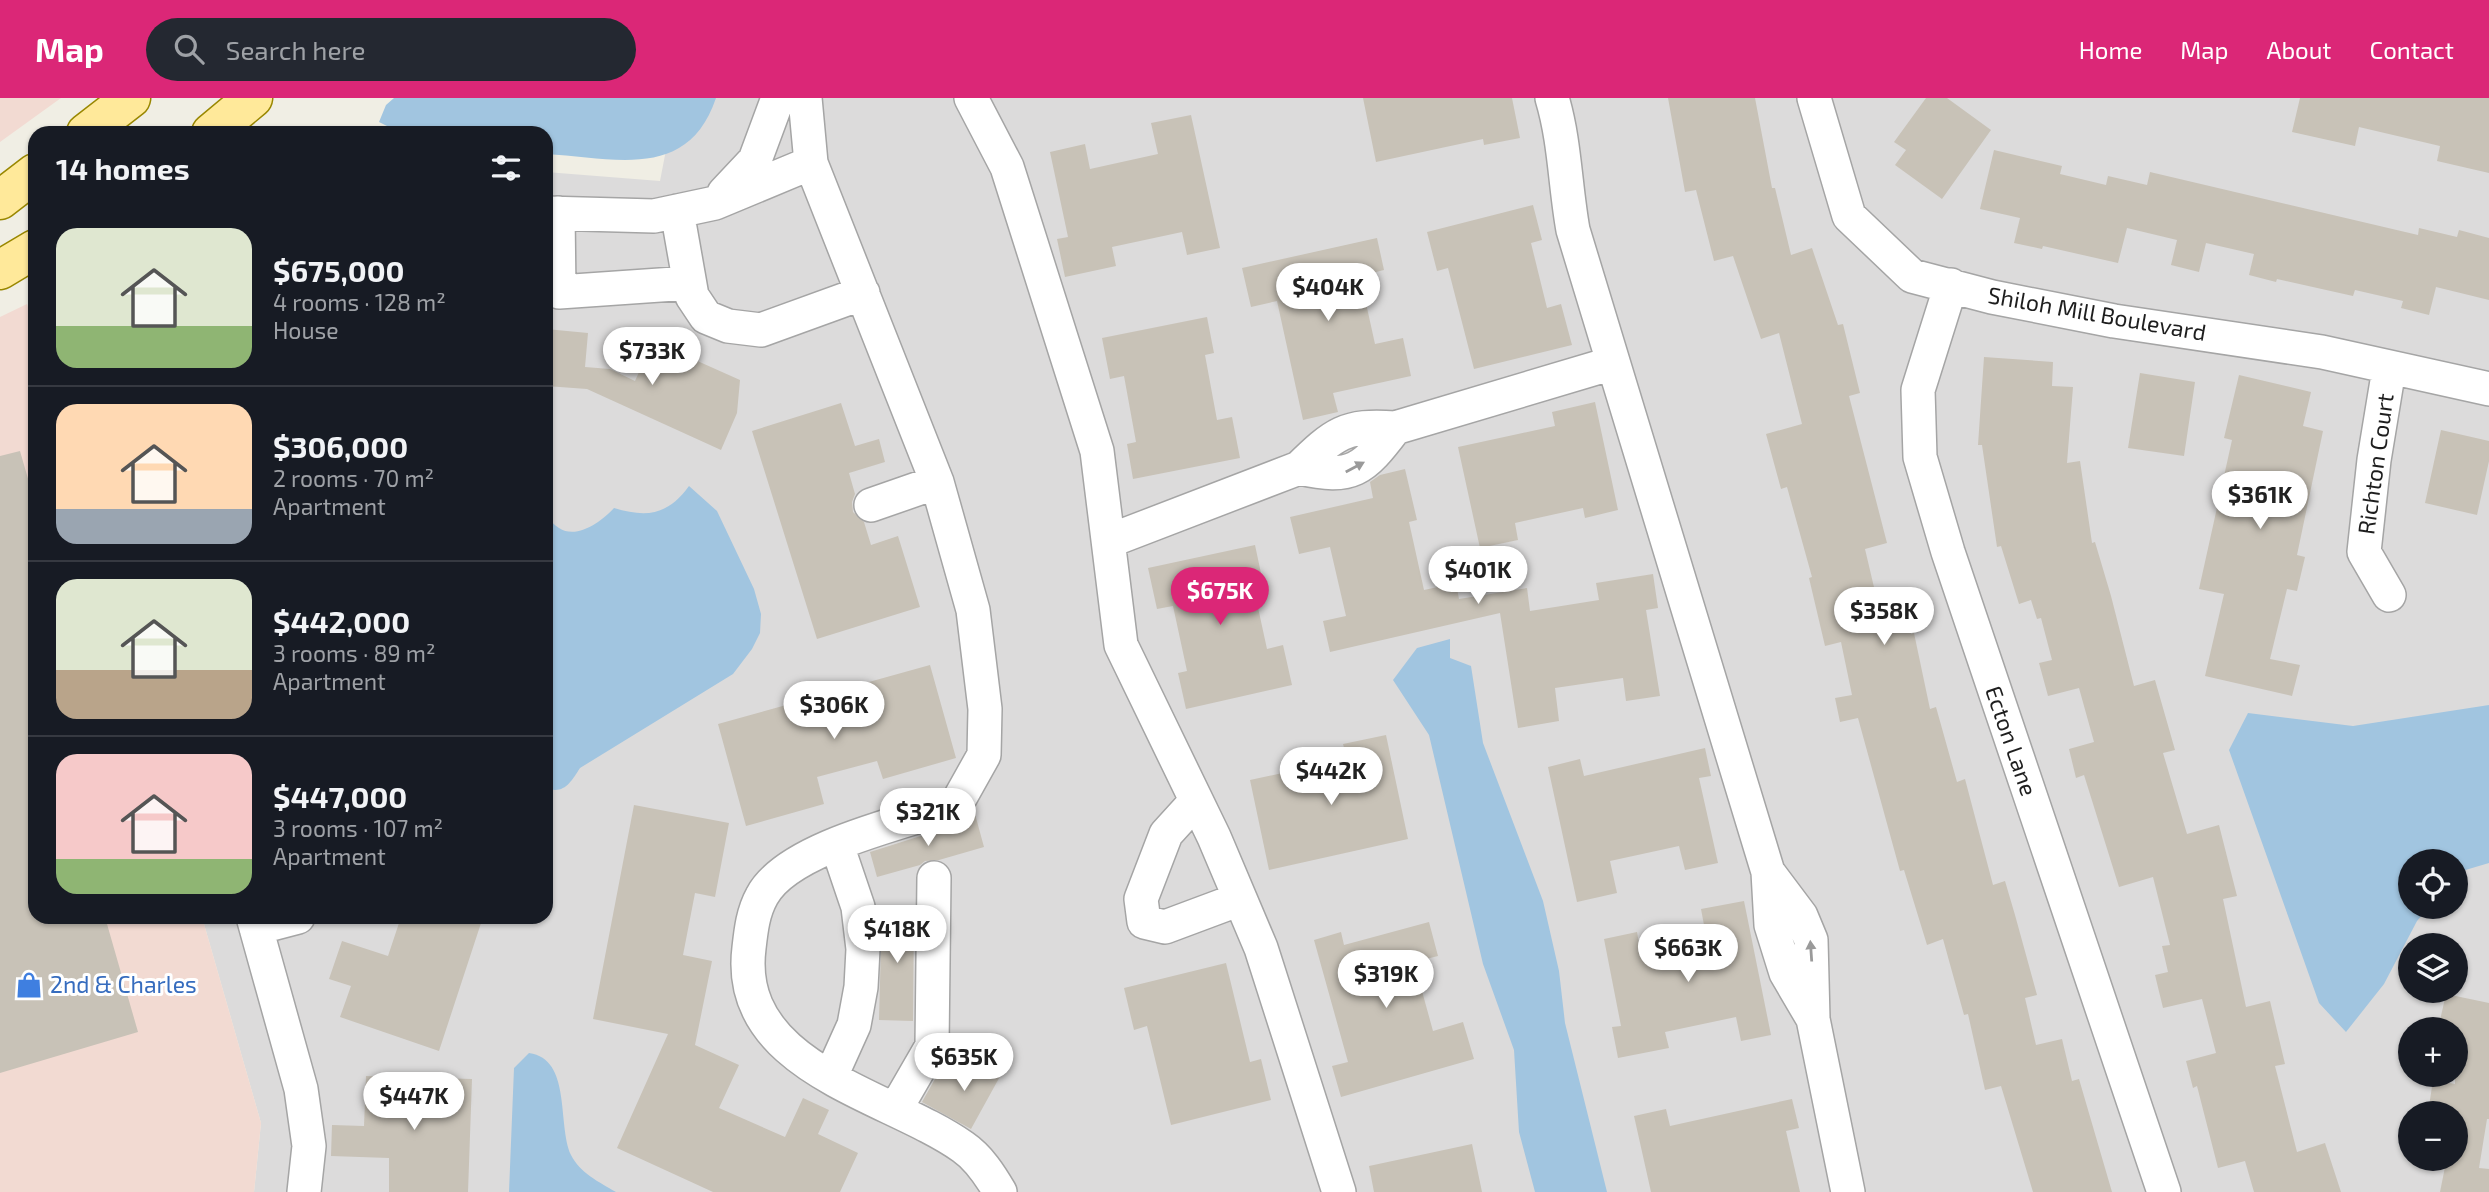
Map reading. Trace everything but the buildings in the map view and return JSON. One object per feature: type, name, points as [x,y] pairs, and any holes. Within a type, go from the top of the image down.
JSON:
[{"type":"main road","points":[[95,126],[131,98]]},
{"type":"main road","points":[[219,126],[253,98]]},
{"type":"main road","points":[[0,200],[28,178]]},
{"type":"main road","points":[[0,270],[28,253]]},
{"type":"street","points":[[715,203],[755,160],[778,98]]},
{"type":"street","points":[[805,98],[811,163],[937,482],[973,610],[985,709],[984,755],[956,805],[813,853],[784,872],[762,895],[752,924],[747,961],[753,993],[766,1026],[799,1059],[964,1147],[988,1172],[1000,1192]]},
{"type":"street","points":[[971,98],[1007,167],[1097,451],[1121,645],[1196,801],[1261,948],[1339,1192]]},
{"type":"street","points":[[1552,98],[1561,127],[1566,191],[1573,230],[1768,872],[1771,925],[1786,973],[1813,1019],[1848,1192]]},
{"type":"street","name":"Shiloh Mill Boulevard","points":[[1814,98],[1849,216],[1913,275],[1992,297],[2114,321],[2322,352],[2389,369],[2489,389]]},
{"type":"street","points":[[553,213],[654,216],[715,203],[811,163]]},
{"type":"street","points":[[677,211],[692,296],[706,317],[728,326],[761,330],[863,293]]},
{"type":"street","points":[[553,224],[559,292],[689,283]]},
{"type":"street","name":"Ecton Lane","points":[[1951,285],[1918,390],[1920,457],[1948,552],[2164,1192]]},
{"type":"street","points":[[1109,541],[1299,468],[1322,446],[1345,431],[1365,425],[1395,428],[1613,363]]},
{"type":"street","name":"Richton Court","points":[[2389,369],[2374,460],[2364,552],[2389,595]]},
{"type":"street","points":[[871,505],[937,482]]},
{"type":"street","points":[[1196,801],[1166,834],[1141,899],[1144,922],[1165,928],[1240,899]]},
{"type":"street","points":[[831,1076],[854,1025],[861,987],[863,949],[858,907],[837,845]]},
{"type":"street","points":[[895,1110],[932,1046],[934,878]]},
{"type":"street","points":[[255,924],[302,1089],[309,1146],[304,1192]]},
{"type":"shaded area","points":[[0,98],[61,98],[0,142]]},
{"type":"shaded area","points":[[676,98],[2489,98],[2489,1192],[254,1192],[261,1123],[204,924],[553,924],[553,173],[660,181]]},
{"type":"shaded area","points":[[27,304],[28,924],[204,924],[261,1123],[254,1192],[0,1192],[0,317]]},
{"type":"water","points":[[394,98],[716,98],[703,124],[687,142],[668,153],[646,159],[623,160],[553,155],[553,126],[387,126],[379,122],[386,105]]},
{"type":"water","points":[[689,486],[717,511],[754,589],[761,614],[760,633],[752,649],[733,674],[580,768],[570,782],[558,790],[553,790],[553,523],[566,531],[574,532],[596,523],[614,508],[637,513],[656,512],[681,496]]},
{"type":"water","points":[[1450,639],[1450,658],[1471,666],[1483,743],[1543,901],[1559,971],[1565,1023],[1607,1192],[1535,1192],[1519,1132],[1514,1050],[1483,964],[1429,735],[1393,680],[1417,648]]},
{"type":"water","points":[[2489,705],[2489,863],[2468,869],[2468,849],[2398,849],[2398,919],[2419,919],[2411,933],[2398,933],[2398,957],[2384,984],[2346,1032],[2319,1003],[2229,750],[2248,713],[2353,726]]},
{"type":"water","points":[[529,1053],[543,1058],[552,1067],[561,1095],[571,1155],[579,1167],[616,1192],[509,1192],[514,1068]]},
{"type":"place","name":"2nd & Charles","points":[[29,985]]}]
